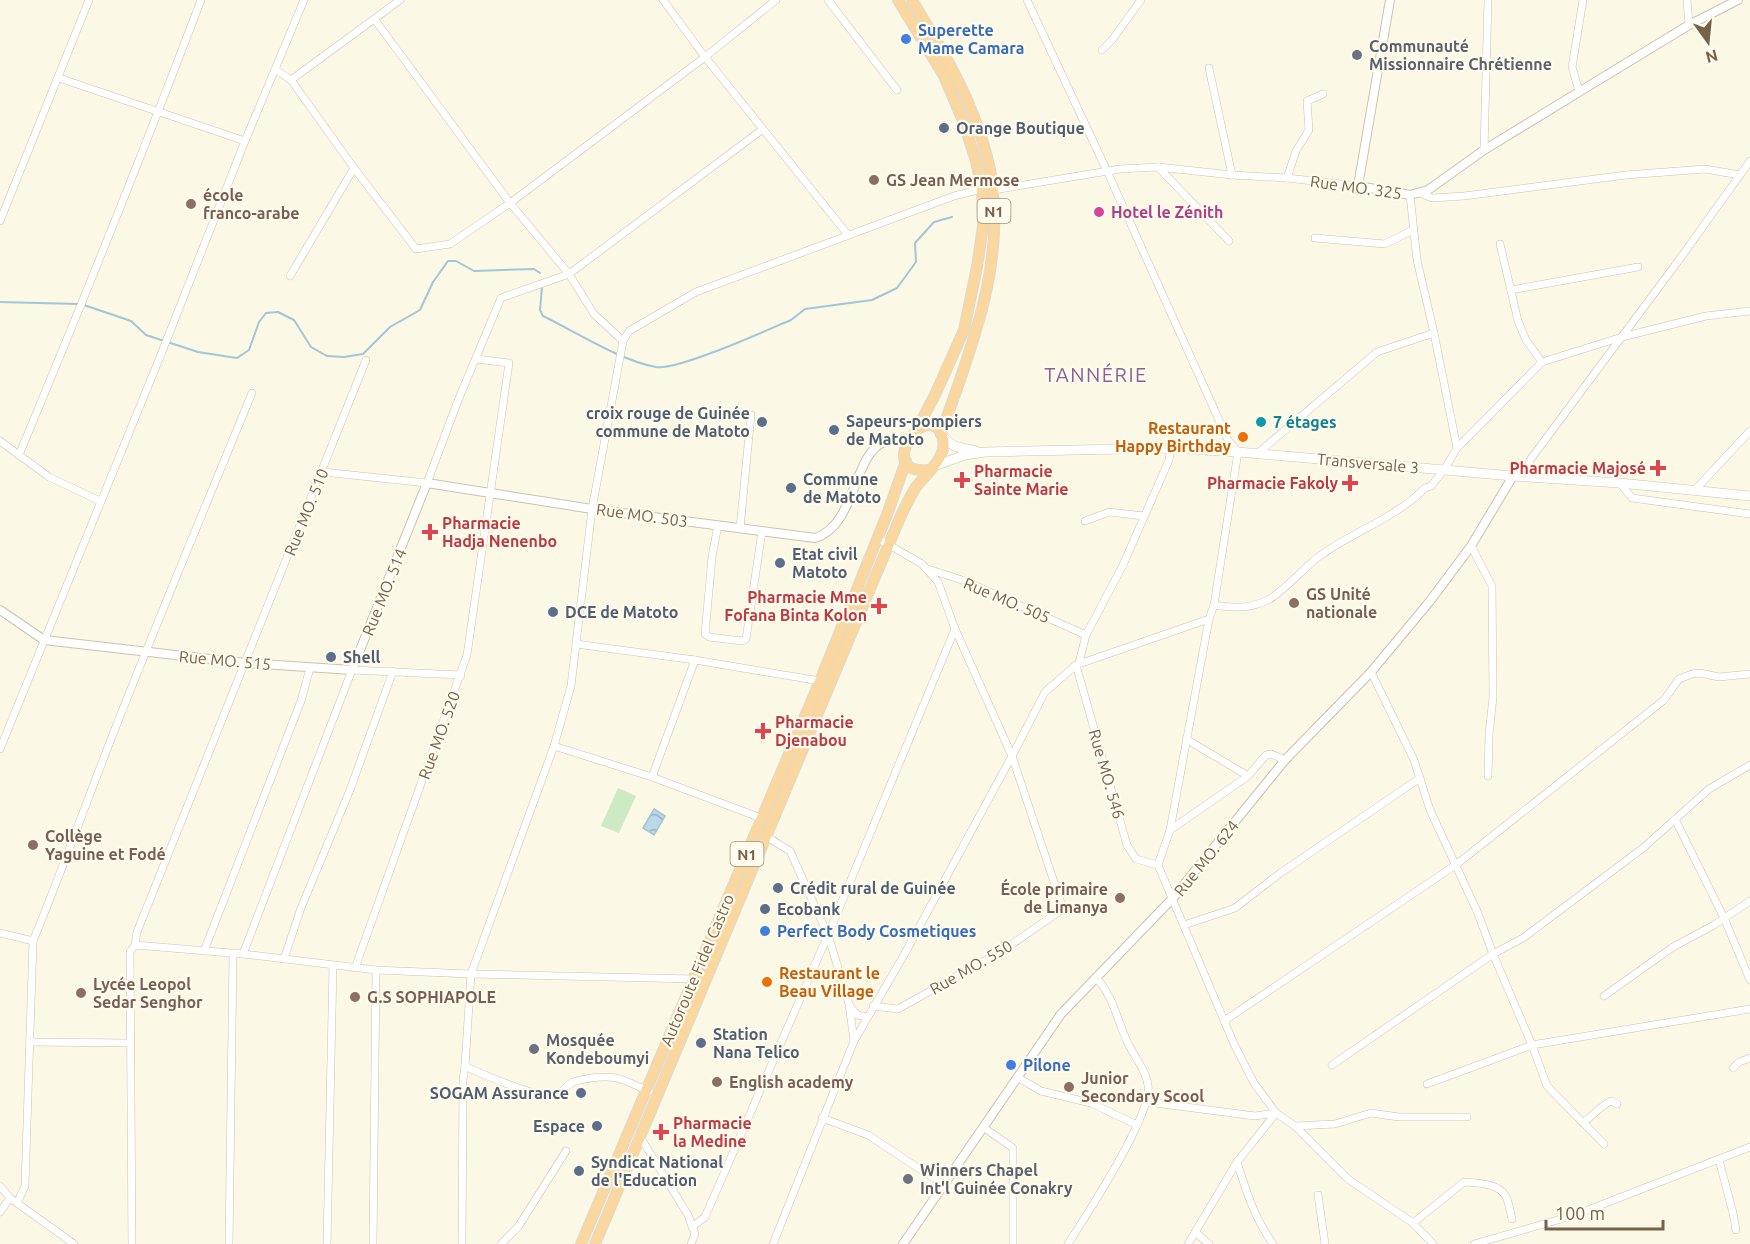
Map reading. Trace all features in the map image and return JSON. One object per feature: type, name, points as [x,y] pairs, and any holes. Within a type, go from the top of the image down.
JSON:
[{"type":"highway","name":"N1","points":[[898,0],[944,76],[988,190],[994,226],[990,271],[975,335],[942,435]]},
{"type":"highway","name":"N1","points":[[912,0],[946,58],[972,111],[988,159],[988,190],[964,330],[918,427]]},
{"type":"highway","points":[[933,426],[942,435],[943,448],[931,468],[920,471],[909,466],[905,449],[918,427],[933,426]]},
{"type":"highway","name":"Autoroute Fidel Castro","points":[[595,1244],[639,1136],[652,1092],[694,979],[820,681],[906,461]]},
{"type":"highway","name":"Autoroute Fidel Castro","points":[[581,1244],[767,837],[906,506],[931,468]]},
{"type":"main road","name":"Transversale 3","points":[[942,435],[954,446],[985,452]]},
{"type":"main road","name":"Transversale 3","points":[[931,468],[958,457],[985,452],[1171,448],[1620,483],[1750,496]]},
{"type":"street","points":[[0,221],[89,0]]},
{"type":"street","points":[[19,455],[159,112],[201,0]]},
{"type":"street","points":[[0,749],[304,0]]},
{"type":"street","points":[[291,80],[400,0]]},
{"type":"street","points":[[663,0],[705,57],[848,235]]},
{"type":"street","points":[[276,70],[291,80],[416,249],[450,244],[510,203],[705,57],[776,0]]},
{"type":"street","points":[[828,0],[897,90]]},
{"type":"street","points":[[1027,0],[1228,440],[1238,452],[1214,605],[1209,619],[1170,830],[1158,865],[1224,1021],[1254,1083],[1276,1113],[1295,1126],[1348,1179],[1413,1224],[1433,1244]]},
{"type":"street","points":[[1102,50],[1141,0]]},
{"type":"street","points":[[1358,186],[1390,0]]},
{"type":"street","points":[[1484,150],[1488,0]]},
{"type":"street","points":[[1579,92],[1572,67],[1583,0]]},
{"type":"street","points":[[1687,0],[1689,25]]},
{"type":"street","name":"Rue MO. 325","points":[[623,341],[629,331],[696,292],[954,195],[1107,171],[1158,167],[1287,178],[1415,194],[1428,190],[1484,150],[1689,25],[1738,0]]},
{"type":"street","points":[[375,20],[510,203],[568,274],[594,314],[623,341],[618,358],[592,508],[571,686],[554,746],[471,974],[463,1080],[462,1244]]},
{"type":"street","points":[[1209,68],[1232,175]]},
{"type":"street","points":[[59,78],[245,141]]},
{"type":"street","points":[[1287,178],[1296,151],[1309,130],[1307,100],[1323,94]]},
{"type":"street","name":"Rue MO. 514","points":[[243,954],[352,670],[459,398],[501,298],[568,274],[763,129]]},
{"type":"street","points":[[1527,476],[1530,460],[1623,337],[1750,161]]},
{"type":"street","points":[[1158,167],[1229,242]]},
{"type":"street","points":[[290,276],[354,168]]},
{"type":"street","points":[[1457,448],[1417,260],[1413,230],[1415,194],[1432,198],[1464,196],[1626,176],[1705,169],[1740,175]]},
{"type":"street","points":[[1315,238],[1384,244],[1413,230]]},
{"type":"street","points":[[1500,244],[1518,321],[1526,340],[1542,362]]},
{"type":"street","points":[[1511,290],[1638,267]]},
{"type":"street","points":[[1214,605],[1239,609],[1268,600],[1317,558],[1350,536],[1393,514],[1425,488],[1431,486],[1457,448],[1542,362],[1623,337],[1706,316],[1750,311]]},
{"type":"street","points":[[1258,453],[1377,352],[1434,333]]},
{"type":"street","name":"Rue MO. 520","points":[[355,968],[467,655],[508,363],[476,359]]},
{"type":"street","name":"Rue MO. 510","points":[[132,1244],[130,952],[135,945],[136,932],[323,472],[366,360]]},
{"type":"street","points":[[17,1203],[25,1186],[33,941],[58,882],[145,652],[252,393]]},
{"type":"street","points":[[740,528],[751,415]]},
{"type":"street","points":[[1695,490],[1750,431]]},
{"type":"street","points":[[0,441],[49,477],[100,501]]},
{"type":"street","name":"Rue MO. 503","points":[[323,472],[427,483],[815,538],[824,536],[833,530],[876,446],[886,441],[908,442]]},
{"type":"street","points":[[1077,664],[1086,635],[1123,565],[1169,460],[1171,448]]},
{"type":"street","name":"Rue MO. 624","points":[[903,1244],[1061,1014],[1173,898],[1285,760],[1371,672],[1430,601],[1471,546],[1513,476]]},
{"type":"street","points":[[1620,483],[1632,498],[1750,514]]},
{"type":"street","points":[[1085,521],[1109,512],[1144,516]]},
{"type":"street","points":[[718,525],[711,567],[705,634],[709,637],[742,641],[746,639],[762,531]]},
{"type":"street","name":"Rue MO. 505","points":[[877,538],[927,568],[964,581],[1086,635]]},
{"type":"street","points":[[1471,546],[1492,586],[1493,697],[1488,776]]},
{"type":"street","points":[[927,568],[938,582],[955,629],[1012,756]]},
{"type":"street","name":"Rue MO. 515","points":[[0,610],[44,640],[245,663],[461,675]]},
{"type":"street","points":[[773,1244],[854,1041],[904,955],[1045,692],[1077,664],[1209,619]]},
{"type":"street","points":[[692,1227],[705,1216],[828,935],[955,629]]},
{"type":"street","points":[[576,644],[694,660],[820,681]]},
{"type":"street","points":[[652,777],[694,660]]},
{"type":"street","name":"Rue MO. 546","points":[[1077,664],[1127,845],[1136,859],[1158,865]]},
{"type":"street","points":[[204,951],[302,701],[310,668]]},
{"type":"street","points":[[284,959],[301,908],[350,790],[393,671]]},
{"type":"street","points":[[1371,672],[1414,760],[1430,810],[1478,911],[1493,954],[1547,1086],[1604,1144]]},
{"type":"street","points":[[1224,1021],[1456,864],[1664,700],[1679,679],[1696,673],[1719,677],[1750,674]]},
{"type":"street","points":[[1186,739],[1248,776]]},
{"type":"street","points":[[554,746],[652,777],[761,818]]},
{"type":"street","points":[[1170,830],[1248,776],[1266,755],[1271,754],[1285,760]]},
{"type":"street","name":"Rue MO. 550","points":[[873,1006],[898,1009],[1002,951],[1063,909],[1012,756]]},
{"type":"street","points":[[1332,1065],[1493,954],[1523,938],[1643,848],[1709,789],[1750,765]]},
{"type":"street","points":[[1184,926],[1235,908],[1279,874],[1420,778]]},
{"type":"street","points":[[1675,819],[1724,918],[1750,980]]},
{"type":"street","points":[[767,837],[790,851],[828,935],[849,1004],[854,1041]]},
{"type":"street","points":[[1604,996],[1673,948],[1750,901]]},
{"type":"street","points":[[0,933],[33,941]]},
{"type":"street","points":[[135,945],[243,954],[376,970],[694,979]]},
{"type":"street","points":[[229,1244],[233,954]]},
{"type":"street","points":[[327,1244],[333,966]]},
{"type":"street","points":[[373,1244],[376,970]]},
{"type":"street","points":[[1068,1244],[1111,1175],[1147,1102],[1148,1085],[1130,1051],[1105,987],[1096,978]]},
{"type":"street","points":[[849,1004],[857,1015],[867,1017]]},
{"type":"street","points":[[1427,1084],[1532,1045],[1750,1010]]},
{"type":"street","points":[[31,1042],[131,1043]]},
{"type":"street","points":[[1732,1068],[1739,1062],[1750,1058]]},
{"type":"street","points":[[465,1066],[521,1088],[552,1096],[564,1091],[573,1082],[607,1076],[618,1077],[652,1092]]},
{"type":"street","points":[[1017,1077],[1041,1091],[1091,1103],[1137,1125]]},
{"type":"street","points":[[1583,1123],[1602,1109],[1606,1102],[1611,1101],[1617,1104]]},
{"type":"street","points":[[1147,1102],[1254,1116],[1276,1113]]},
{"type":"street","points":[[1188,1244],[1237,1162],[1276,1113]]},
{"type":"street","points":[[1295,1126],[1335,1124],[1371,1113],[1399,1117],[1467,1117]]},
{"type":"street","points":[[822,1118],[868,1135],[944,1185]]},
{"type":"street","points":[[983,1127],[1012,1148],[1013,1244]]},
{"type":"street","points":[[639,1136],[688,1215],[694,1234],[691,1244]]},
{"type":"street","points":[[1473,1244],[1575,1215],[1750,1147]]},
{"type":"street","points":[[501,1244],[518,1227],[566,1151]]},
{"type":"street","points":[[1719,1160],[1736,1230]]},
{"type":"street","points":[[1237,1162],[1249,1200],[1263,1230],[1273,1244]]},
{"type":"street","points":[[1413,1224],[1464,1182],[1481,1183],[1497,1188],[1505,1194],[1512,1219]]},
{"type":"street","points":[[0,1185],[10,1198],[74,1244]]},
{"type":"street","points":[[1318,1195],[1325,1244]]},
{"type":"street","points":[[0,1212],[10,1198]]},
{"type":"street","points":[[1195,1233],[1209,1244]]},
{"type":"green space","points":[[618,788],[636,796],[619,833],[601,826]]},
{"type":"water","points":[[654,809],[665,816],[654,835],[643,828]]},
{"type":"waterway","points":[[542,287],[540,310],[543,316],[628,359],[656,367],[667,367],[702,357],[791,320],[805,309],[872,300],[897,288],[916,262],[915,243],[934,222],[952,217]]},
{"type":"waterway","points":[[84,305],[131,321],[146,335],[198,352],[237,358],[249,350],[259,322],[266,313],[278,312],[294,320],[311,347],[327,356],[344,357],[363,354],[390,327],[420,310],[433,282],[448,261],[456,261],[474,271],[534,269],[540,273]]},
{"type":"waterway","points":[[0,302],[78,304]]},
{"type":"place","name":"Superette Mame Camara","points":[[906,39]]},
{"type":"place","name":"Communauté Missionnaire Chrétienne","points":[[1357,55]]},
{"type":"place","name":"Orange Boutique","points":[[944,128]]},
{"type":"place","name":"GS Jean Mermose","points":[[874,180]]},
{"type":"place","name":"école franco-arabe","points":[[191,204]]},
{"type":"place","name":"Hotel le Zénith","points":[[1099,212]]},
{"type":"place","name":"croix rouge de Guinée commune de Matoto","points":[[762,422]]},
{"type":"place","name":"7 étages","points":[[1261,422]]},
{"type":"place","name":"Sapeurs-pompiers de Matoto","points":[[834,430]]},
{"type":"place","name":"Restaurant Happy Birthday","points":[[1243,437]]},
{"type":"place","name":"Pharmacie Majosé","points":[[1658,468]]},
{"type":"place","name":"Pharmacie Sainte Marie","points":[[962,480]]},
{"type":"place","name":"Pharmacie Fakoly","points":[[1350,483]]},
{"type":"place","name":"Commune de Matoto","points":[[791,488]]},
{"type":"place","name":"Pharmacie Hadja Nenenbo","points":[[430,532]]},
{"type":"place","name":"Etat civil Matoto","points":[[780,563]]},
{"type":"place","name":"GS Unité nationale","points":[[1294,603]]},
{"type":"place","name":"Pharmacie Mme Fofana Binta Kolon","points":[[879,606]]},
{"type":"place","name":"DCE de Matoto","points":[[553,612]]},
{"type":"place","name":"Shell","points":[[331,657]]},
{"type":"place","name":"Pharmacie Djenabou","points":[[763,731]]},
{"type":"place","name":"Collège Yaguine et Fodé","points":[[33,845]]},
{"type":"place","name":"Crédit rural de Guinée","points":[[778,888]]},
{"type":"place","name":"École primaire de Limanya","points":[[1120,898]]},
{"type":"place","name":"Ecobank","points":[[765,909]]},
{"type":"place","name":"Perfect Body Cosmetiques","points":[[765,931]]},
{"type":"place","name":"Restaurant le Beau Village","points":[[767,982]]},
{"type":"place","name":"Lycée Leopol Sedar Senghor","points":[[81,993]]},
{"type":"place","name":"G.S SOPHIAPOLE","points":[[355,997]]},
{"type":"place","name":"Station Nana Telico","points":[[701,1043]]},
{"type":"place","name":"Mosquée Kondeboumyi","points":[[534,1049]]},
{"type":"place","name":"Pilone","points":[[1011,1065]]},
{"type":"place","name":"English academy","points":[[717,1082]]},
{"type":"place","name":"Junior Secondary Scool","points":[[1069,1087]]},
{"type":"place","name":"SOGAM Assurance","points":[[581,1093]]},
{"type":"place","name":"Espace","points":[[597,1126]]},
{"type":"place","name":"Pharmacie la Medine","points":[[661,1132]]},
{"type":"place","name":"Syndicat National de l'Education","points":[[579,1171]]},
{"type":"place","name":"Winners Chapel Int'l Guinée Conakry","points":[[908,1179]]},
{"type":"district","name":"TANNÉRIE","points":[[1096,374]]}]
